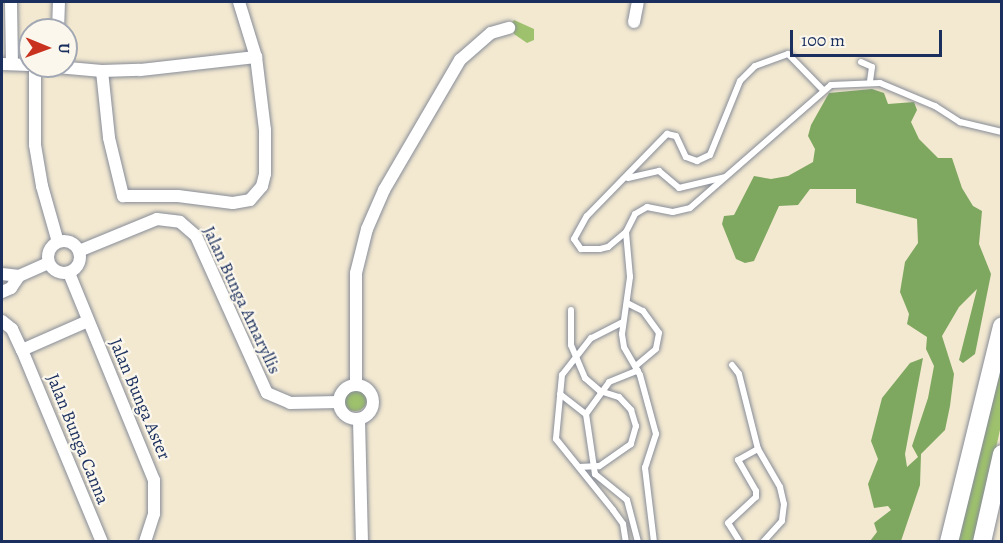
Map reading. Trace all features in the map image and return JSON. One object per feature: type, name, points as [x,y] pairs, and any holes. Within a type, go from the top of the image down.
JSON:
[{"type":"main road","points":[[949,542],[1002,326]]},
{"type":"main road","points":[[982,542],[1002,453]]},
{"type":"street","points":[[7,64],[11,2]]},
{"type":"street","points":[[58,18],[59,2]]},
{"type":"street","points":[[102,71],[109,138],[123,196],[178,196],[243,202],[257,194],[265,174],[263,105],[256,57],[239,2]]},
{"type":"street","points":[[634,22],[638,2]]},
{"type":"street","points":[[356,385],[356,273],[367,229],[384,190],[460,60],[490,33],[509,28]]},
{"type":"street","points":[[78,69],[102,71],[256,57]]},
{"type":"street","points":[[34,78],[35,145],[42,186],[58,242]]},
{"type":"street","name":"Jalan Bunga Amaryllis","points":[[79,252],[157,219],[180,222],[195,236],[267,393],[290,404],[339,402]]},
{"type":"street","points":[[68,241],[79,252],[77,266],[69,273],[59,273],[48,263],[50,248],[58,242],[68,241]]},
{"type":"street","points":[[2,274],[19,276],[48,263]]},
{"type":"street","name":"Jalan Bunga Aster","points":[[69,273],[154,480],[154,514],[145,542]]},
{"type":"street","points":[[2,292],[11,288],[19,276]]},
{"type":"street","name":"Jalan Bunga Canna","points":[[2,321],[12,329],[22,350],[102,542]]},
{"type":"street","points":[[22,350],[88,321]]},
{"type":"street","points":[[356,385],[369,390],[374,398],[371,412],[359,420],[345,416],[339,402],[342,392],[356,385]]},
{"type":"street","points":[[359,420],[362,542]]},
{"type":"lane","points":[[822,89],[807,78],[794,57],[788,54],[770,58],[740,81],[717,141],[704,160],[686,157],[671,132],[656,144],[628,178],[587,216],[574,239],[581,249],[608,248],[627,232],[640,210],[656,208],[673,212],[690,208],[700,197],[729,176],[776,132],[799,116],[822,89],[870,82],[935,106],[960,122],[1002,132]]},
{"type":"lane","points":[[861,62],[872,67],[870,82]]},
{"type":"lane","points":[[628,178],[658,171],[672,186],[698,186],[729,176]]},
{"type":"lane","points":[[698,186],[700,197]]},
{"type":"lane","points":[[627,232],[627,303],[622,322],[624,347],[637,368],[656,434],[645,468],[654,542]]},
{"type":"lane","points":[[627,303],[643,311],[659,333],[656,349],[637,368],[618,375],[600,391],[586,414],[595,474],[621,493],[631,507],[638,542]]},
{"type":"lane","points":[[571,310],[575,357],[585,378],[600,391],[626,404],[635,418],[636,433],[631,444],[594,466],[579,467]]},
{"type":"lane","points":[[622,322],[591,338],[562,375],[556,439],[623,524],[626,542]]},
{"type":"lane","points":[[732,365],[739,374],[758,449],[780,487],[784,504],[782,521],[763,542]]},
{"type":"lane","points":[[560,394],[586,414]]},
{"type":"lane","points":[[740,542],[728,523],[756,497],[738,460],[758,449]]},
{"type":"green space","points":[[514,20],[534,29],[534,40],[527,43],[514,34],[510,25]]},
{"type":"green space","points":[[872,89],[884,93],[888,104],[914,102],[917,110],[911,122],[919,139],[938,158],[952,158],[962,188],[973,206],[982,211],[979,244],[991,274],[975,354],[963,363],[959,360],[977,289],[959,307],[942,336],[954,374],[950,406],[945,430],[921,454],[920,485],[901,541],[870,541],[877,532],[874,523],[891,510],[888,506],[874,508],[868,484],[878,459],[871,441],[882,398],[910,363],[923,358],[905,454],[907,467],[918,457],[912,446],[928,398],[934,366],[926,349],[927,337],[907,324],[909,314],[900,292],[905,262],[918,243],[917,219],[856,203],[856,189],[810,189],[798,205],[779,206],[754,261],[745,263],[736,259],[722,224],[724,216],[734,215],[754,176],[771,179],[788,176],[813,162],[815,149],[808,136],[811,125],[829,93]]},
{"type":"green space","points":[[1001,348],[1001,425],[976,541],[957,542]]},
{"type":"green space","points":[[355,387],[364,390],[367,399],[364,408],[355,411],[346,408],[343,399],[346,390]]}]
